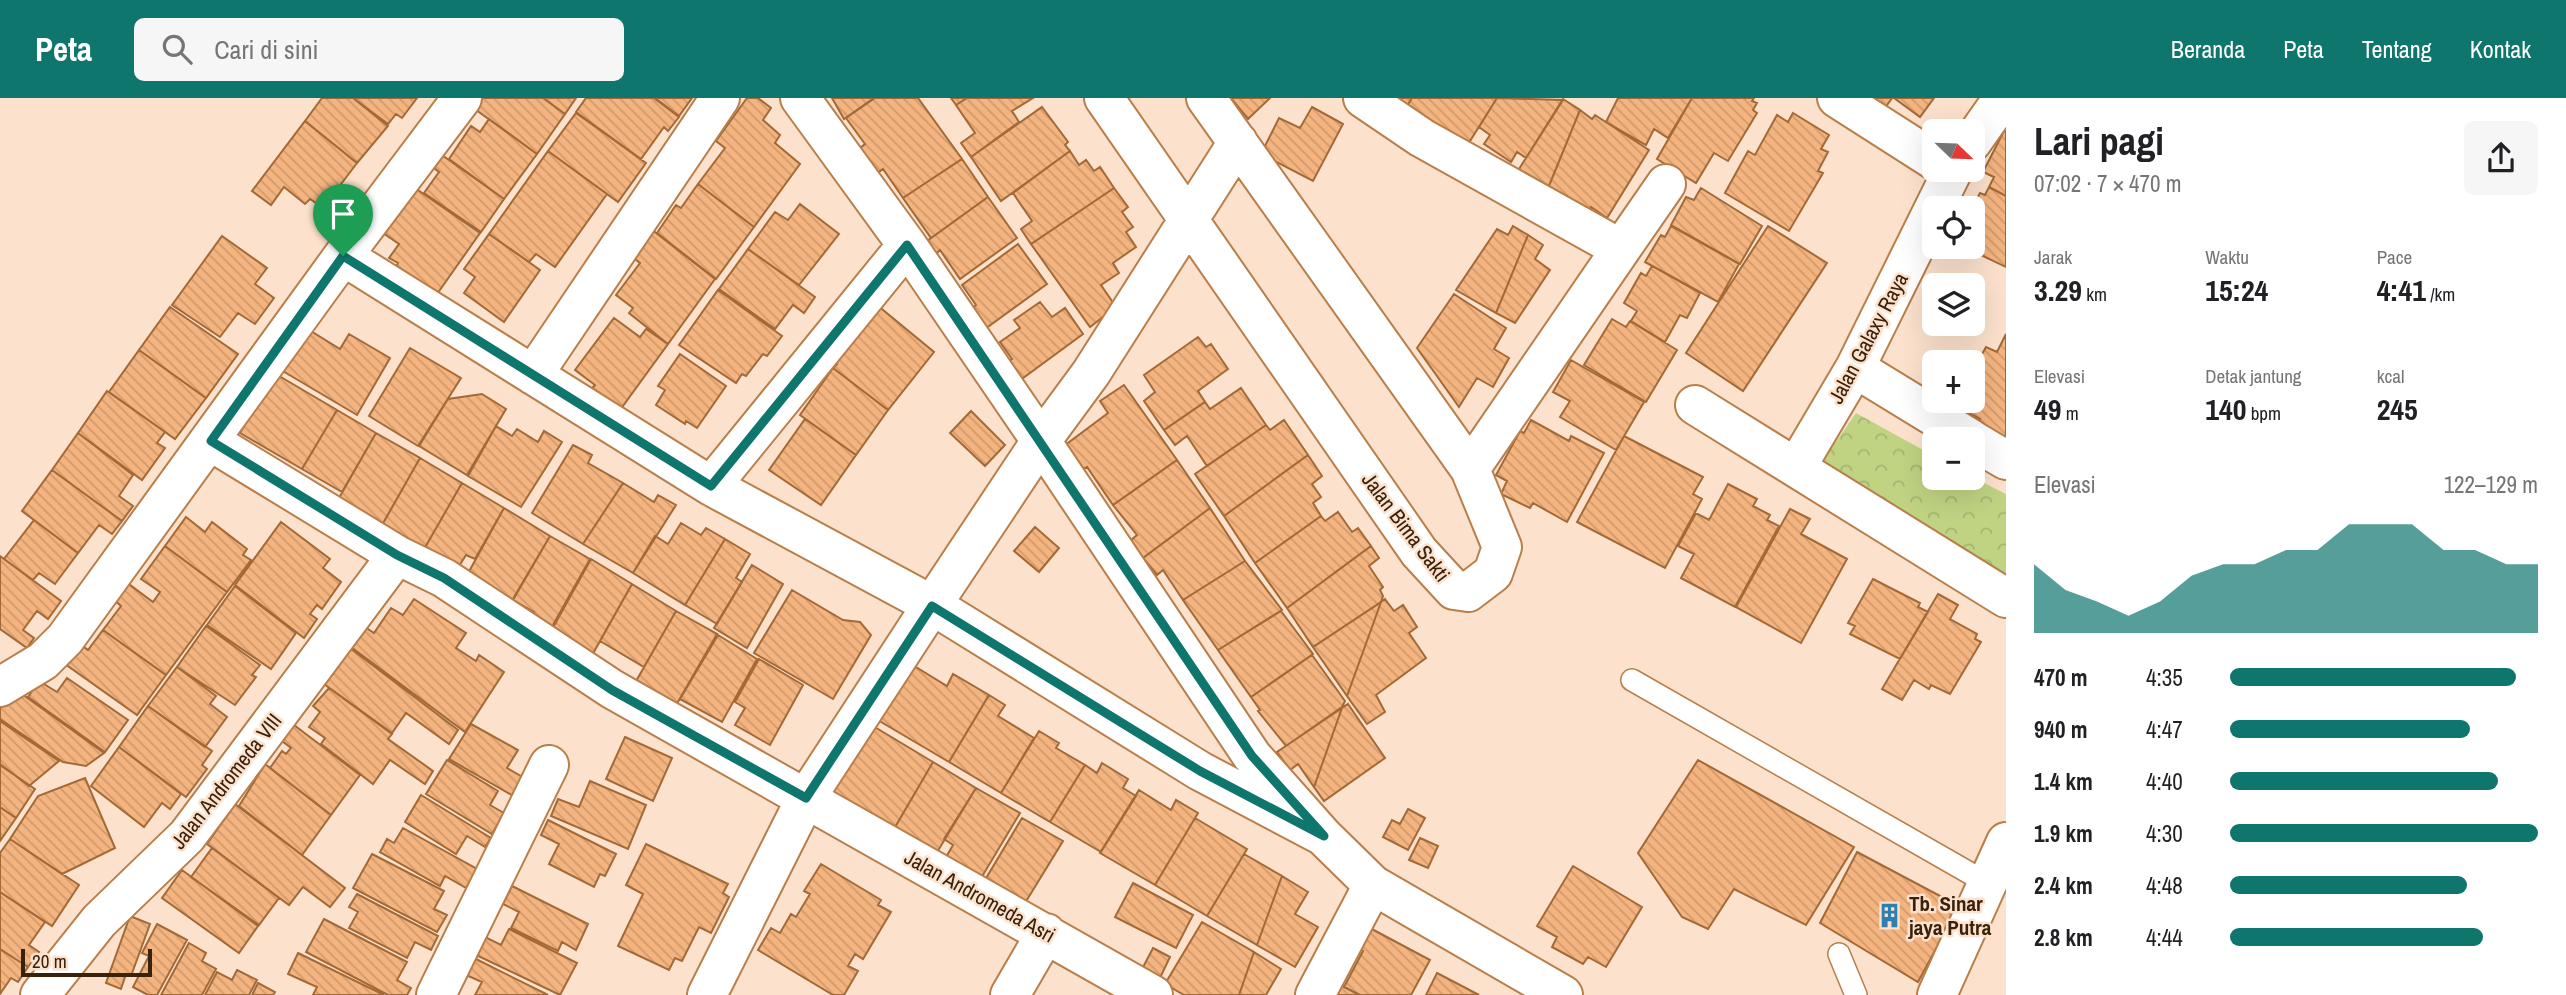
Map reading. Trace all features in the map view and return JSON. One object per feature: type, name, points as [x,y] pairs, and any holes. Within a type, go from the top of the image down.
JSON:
[{"type":"street","points":[[0,687],[37,666],[65,639],[343,256],[462,98]]},
{"type":"street","points":[[533,375],[719,98]]},
{"type":"street","points":[[800,98],[907,245],[1252,756],[1324,836],[1373,885],[1559,994]]},
{"type":"street","name":"Jalan Bima Sakti","points":[[1104,98],[1419,552],[1454,590],[1468,592],[1493,573],[1502,547],[1470,469],[1206,98]]},
{"type":"street","points":[[1363,98],[1422,138],[1621,249]]},
{"type":"street","points":[[1837,98],[1922,146]]},
{"type":"street","name":"Jalan Galaxy Raya","points":[[1985,121],[2003,98]]},
{"type":"street","points":[[707,995],[806,798],[1041,441],[1091,373],[1188,216],[1238,142]]},
{"type":"street","name":"Jalan Galaxy Raya","points":[[1797,466],[1855,368],[1943,182]]},
{"type":"street","points":[[1470,469],[1666,184]]},
{"type":"street","points":[[711,486],[907,245]]},
{"type":"street","points":[[343,256],[711,486],[932,606],[1200,771],[1324,836]]},
{"type":"street","points":[[1855,368],[1951,427]]},
{"type":"street","points":[[1695,405],[2006,598]]},
{"type":"street","name":"Jalan Andromeda Asri","points":[[211,441],[397,555],[444,578],[612,690],[1153,995]]},
{"type":"street","points":[[1985,448],[2006,460]]},
{"type":"street","name":"Jalan Andromeda VIII","points":[[40,995],[99,921],[187,836],[397,555]]},
{"type":"street","points":[[436,995],[549,765]]},
{"type":"street","points":[[1937,995],[2006,845]]},
{"type":"street","points":[[1315,995],[1373,885]]},
{"type":"street","points":[[1010,995],[1046,933]]},
{"type":"lane","points":[[1632,680],[1987,883]]},
{"type":"lane","points":[[1839,954],[1856,995]]},
{"type":"green space","points":[[1856,413],[1922,449],[1922,490],[1985,490],[1985,484],[2006,494],[2006,577],[1819,466]]},
{"type":"building","points":[[322,98],[353,98],[388,126],[357,163],[305,121]]},
{"type":"building","points":[[353,98],[417,98],[402,118],[396,114],[388,124]]},
{"type":"building","points":[[478,98],[543,98],[565,114],[537,154],[472,107]]},
{"type":"building","points":[[543,98],[576,98],[565,114]]},
{"type":"building","points":[[586,98],[654,98],[679,117],[668,131],[664,127],[641,159],[576,112]]},
{"type":"building","points":[[655,98],[692,98],[679,116]]},
{"type":"building","points":[[747,98],[758,98],[771,108],[763,120],[780,135],[775,143],[800,164],[754,227],[698,184],[725,148],[716,141]]},
{"type":"building","points":[[832,98],[874,98],[844,119]]},
{"type":"building","points":[[875,98],[918,98],[962,159],[903,198],[883,169],[871,178],[854,153],[865,144],[846,118]]},
{"type":"building","points":[[951,98],[967,98],[956,105]]},
{"type":"building","points":[[967,98],[1033,98],[1012,111],[1019,122],[971,157],[961,143],[975,133],[956,105]]},
{"type":"building","points":[[1231,98],[1270,98],[1248,119]]},
{"type":"building","points":[[1395,98],[1412,98],[1407,106]]},
{"type":"building","points":[[1412,98],[1497,98],[1465,149],[1407,106]]},
{"type":"building","points":[[1497,98],[1563,100],[1526,158],[1517,152],[1511,162],[1484,144],[1490,135],[1479,127]]},
{"type":"building","points":[[1618,98],[1692,98],[1668,138],[1654,129],[1646,145],[1606,122]]},
{"type":"building","points":[[1692,98],[1754,98],[1752,101],[1757,103],[1753,110],[1757,113],[1728,161],[1714,153],[1696,183],[1657,159]]},
{"type":"building","points":[[1856,98],[1892,98],[1880,115]]},
{"type":"building","points":[[1894,98],[1934,98],[1920,117]]},
{"type":"building","points":[[1563,99],[1580,110],[1544,198],[1514,177]]},
{"type":"building","points":[[1042,107],[1068,142],[1065,145],[1070,151],[1001,201],[971,157]]},
{"type":"building","points":[[1312,107],[1343,124],[1313,181],[1261,154],[1279,118],[1300,128]]},
{"type":"building","points":[[1580,110],[1592,119],[1595,115],[1649,150],[1607,218],[1591,207],[1585,218],[1544,198]]},
{"type":"building","points":[[576,113],[646,163],[618,202],[548,151]]},
{"type":"building","points":[[1793,113],[1829,135],[1821,149],[1828,152],[1818,171],[1823,173],[1789,231],[1725,193],[1748,151],[1755,155],[1777,115],[1788,122]]},
{"type":"building","points":[[489,119],[537,154],[504,199],[449,159],[471,126],[480,132]]},
{"type":"building","points":[[305,121],[357,163],[323,208],[310,199],[305,204],[284,187],[271,205],[252,191]]},
{"type":"building","points":[[2006,127],[2006,196],[1989,187],[1994,177],[1985,173]]},
{"type":"building","points":[[548,151],[607,194],[555,267],[536,254],[529,262],[489,234]]},
{"type":"building","points":[[1070,151],[1079,165],[1086,160],[1094,171],[1100,167],[1114,188],[1031,244],[1021,229],[1032,221],[1013,193]]},
{"type":"building","points":[[439,153],[504,199],[481,232],[424,193],[439,172],[431,166]]},
{"type":"building","points":[[962,159],[988,197],[931,238],[903,198]]},
{"type":"building","points":[[698,184],[754,227],[716,279],[657,233],[676,205],[681,208]]},
{"type":"building","points":[[1989,187],[2006,196],[2006,267],[1985,257],[1985,196],[1978,196],[1980,193],[1985,195]]},
{"type":"building","points":[[415,188],[480,233],[435,297],[394,270],[398,263],[389,258],[399,244],[383,233]]},
{"type":"building","points":[[1114,188],[1128,207],[1122,212],[1133,227],[1126,232],[1136,247],[1113,263],[1119,273],[1101,285],[1116,307],[1090,327],[1031,244]]},
{"type":"building","points":[[1701,188],[1762,226],[1740,264],[1671,225],[1686,197],[1694,200]]},
{"type":"building","points":[[988,197],[1017,238],[960,279],[940,250],[936,254],[927,241]]},
{"type":"building","points":[[800,204],[839,234],[799,285],[748,249],[775,212],[788,220]]},
{"type":"building","points":[[1513,226],[1528,235],[1496,313],[1456,290],[1497,229],[1508,235]]},
{"type":"building","points":[[1671,226],[1739,264],[1718,302],[1645,262],[1661,235],[1665,237]]},
{"type":"building","points":[[1768,226],[1827,263],[1743,391],[1686,353]]},
{"type":"building","points":[[651,229],[715,279],[668,344],[629,313],[633,308],[616,295],[640,263],[631,256]]},
{"type":"building","points":[[489,234],[540,270],[504,322],[464,293],[475,277],[464,269]]},
{"type":"building","points":[[1528,235],[1543,245],[1535,259],[1550,270],[1515,323],[1496,313]]},
{"type":"building","points":[[222,236],[267,268],[255,284],[274,298],[255,324],[238,313],[220,337],[172,305]]},
{"type":"building","points":[[1018,244],[1047,284],[978,334],[964,314],[976,305],[962,285]]},
{"type":"building","points":[[748,249],[815,297],[804,313],[793,305],[775,329],[719,289]]},
{"type":"building","points":[[1652,266],[1700,293],[1687,318],[1680,315],[1665,342],[1631,321],[1637,311],[1624,303],[1641,273],[1646,276]]},
{"type":"building","points":[[718,290],[782,336],[767,356],[763,354],[746,376],[742,374],[736,383],[679,345]]},
{"type":"building","points":[[1454,294],[1506,328],[1494,349],[1509,358],[1493,387],[1477,378],[1459,407],[1417,348]]},
{"type":"building","points":[[1040,302],[1052,317],[1065,308],[1083,334],[1015,384],[1002,366],[1012,359],[1000,342],[1020,328],[1014,320]]},
{"type":"building","points":[[877,305],[934,352],[888,410],[833,368],[837,364],[824,354]]},
{"type":"building","points":[[170,307],[238,354],[206,398],[139,350]]},
{"type":"building","points":[[614,318],[640,337],[646,329],[668,344],[620,410],[591,389],[595,385],[575,370]]},
{"type":"building","points":[[1612,319],[1626,327],[1630,321],[1677,350],[1646,402],[1584,365]]},
{"type":"building","points":[[306,328],[340,349],[349,334],[390,358],[357,415],[281,370]]},
{"type":"building","points":[[2006,334],[2006,449],[1985,438],[1985,427],[1976,427],[1980,419],[1969,413],[1985,413],[1984,350],[1986,347],[1997,352]]},
{"type":"building","points":[[1198,337],[1206,347],[1211,344],[1228,369],[1198,391],[1205,402],[1164,430],[1144,401],[1155,392],[1144,375]]},
{"type":"building","points":[[410,348],[461,378],[418,446],[369,416]]},
{"type":"building","points":[[139,350],[206,398],[175,439],[109,392]]},
{"type":"building","points":[[680,354],[726,386],[697,428],[686,421],[685,424],[656,405],[665,390],[658,386]]},
{"type":"building","points":[[1571,360],[1644,402],[1616,450],[1560,417],[1570,401],[1553,392]]},
{"type":"building","points":[[833,368],[888,410],[856,455],[800,415]]},
{"type":"building","points":[[274,373],[337,410],[302,469],[240,433]]},
{"type":"building","points":[[1124,385],[1177,460],[1113,505],[1087,467],[1081,471],[1064,446],[1108,413],[1100,401]]},
{"type":"building","points":[[1241,388],[1266,425],[1207,466],[1187,436],[1175,445],[1164,430],[1205,402],[1210,409]]},
{"type":"building","points":[[107,391],[165,432],[157,443],[165,448],[142,480],[78,433]]},
{"type":"building","points":[[482,394],[506,409],[467,475],[419,446],[448,399]]},
{"type":"building","points":[[337,410],[376,433],[342,492],[302,469]]},
{"type":"building","points":[[971,411],[1005,445],[985,466],[950,433]]},
{"type":"building","points":[[805,419],[856,455],[821,505],[769,470]]},
{"type":"building","points":[[1284,420],[1308,455],[1224,516],[1195,474],[1266,425],[1270,430]]},
{"type":"building","points":[[1531,420],[1569,441],[1571,436],[1604,453],[1567,522],[1533,503],[1530,508],[1501,494],[1507,481],[1496,475],[1520,431],[1524,433]]},
{"type":"building","points":[[496,426],[512,436],[517,429],[538,442],[544,431],[562,442],[521,507],[468,476]]},
{"type":"building","points":[[78,433],[133,475],[119,496],[133,506],[122,521],[52,470]]},
{"type":"building","points":[[376,433],[420,458],[378,532],[335,505]]},
{"type":"building","points":[[1624,436],[1703,477],[1693,494],[1702,499],[1665,568],[1577,522]]},
{"type":"building","points":[[573,445],[592,455],[588,463],[623,483],[583,544],[532,513]]},
{"type":"building","points":[[1308,455],[1322,476],[1312,484],[1321,497],[1313,503],[1321,516],[1255,563],[1224,516]]},
{"type":"building","points":[[420,458],[462,483],[423,551],[381,527]]},
{"type":"building","points":[[1177,460],[1210,508],[1143,558],[1131,540],[1137,535],[1113,505]]},
{"type":"building","points":[[52,470],[122,521],[112,534],[99,525],[78,553],[22,511]]},
{"type":"building","points":[[462,483],[504,508],[475,559],[466,555],[456,571],[423,551]]},
{"type":"building","points":[[623,483],[654,502],[658,495],[676,505],[633,573],[583,544]]},
{"type":"building","points":[[1728,484],[1757,499],[1753,506],[1770,515],[1767,520],[1779,526],[1735,607],[1681,578],[1694,554],[1678,546],[1696,513],[1709,520]]},
{"type":"building","points":[[504,508],[550,536],[510,604],[466,577]]},
{"type":"building","points":[[1210,508],[1245,561],[1183,600],[1163,570],[1157,575],[1143,558]]},
{"type":"building","points":[[1790,509],[1810,519],[1801,534],[1847,559],[1801,643],[1736,607]]},
{"type":"building","points":[[1338,512],[1352,532],[1358,528],[1371,546],[1287,608],[1255,563],[1321,516],[1325,521]]},
{"type":"building","points":[[186,517],[205,532],[212,522],[247,549],[243,555],[251,560],[227,592],[165,546]]},
{"type":"building","points":[[34,520],[78,553],[55,584],[39,573],[33,580],[4,559]]},
{"type":"building","points":[[281,522],[330,559],[323,568],[341,582],[322,609],[317,605],[310,614],[317,619],[304,638],[235,585]]},
{"type":"building","points":[[681,523],[701,535],[706,528],[725,539],[685,605],[633,573],[655,536],[668,544]]},
{"type":"building","points":[[1035,527],[1059,548],[1039,572],[1014,551]]},
{"type":"building","points":[[550,536],[590,559],[549,632],[529,620],[534,612],[513,600]]},
{"type":"building","points":[[725,539],[750,554],[736,578],[742,582],[717,624],[685,605]]},
{"type":"building","points":[[165,546],[227,592],[166,675],[103,630],[121,606],[113,599],[126,582],[153,602],[160,592],[141,579]]},
{"type":"building","points":[[1371,546],[1379,558],[1369,566],[1383,587],[1380,590],[1383,596],[1381,602],[1313,647],[1287,608]]},
{"type":"building","points":[[0,556],[61,601],[48,619],[37,611],[23,630],[34,638],[27,648],[0,629]]},
{"type":"building","points":[[591,559],[632,584],[591,657],[550,633]]},
{"type":"building","points":[[1245,561],[1282,610],[1218,650],[1183,600]]},
{"type":"building","points":[[752,565],[783,584],[747,648],[714,628]]},
{"type":"building","points":[[1873,579],[1920,603],[1918,607],[1928,612],[1900,659],[1850,634],[1855,626],[1848,623]]},
{"type":"building","points":[[632,584],[676,611],[644,667],[600,641]]},
{"type":"building","points":[[235,586],[296,633],[271,669],[207,625]]},
{"type":"building","points":[[792,590],[843,620],[860,622],[871,635],[833,699],[754,653]]},
{"type":"building","points":[[1938,594],[1958,605],[1950,619],[1977,634],[1975,639],[1981,642],[1950,694],[1931,685],[1929,689],[1914,680],[1902,700],[1882,689]]},
{"type":"building","points":[[414,599],[466,633],[456,648],[476,661],[479,655],[504,672],[465,732],[351,647],[365,627],[374,633],[391,608],[403,615]]},
{"type":"building","points":[[1385,599],[1394,611],[1403,605],[1417,627],[1409,633],[1426,658],[1376,695],[1385,712],[1367,724],[1347,696],[1381,602]]},
{"type":"building","points":[[1381,602],[1347,696],[1313,647]]},
{"type":"building","points":[[676,611],[717,634],[675,707],[635,683]]},
{"type":"building","points":[[1281,611],[1313,654],[1251,697],[1218,650]]},
{"type":"building","points":[[206,626],[260,665],[252,675],[256,677],[235,705],[177,667]]},
{"type":"building","points":[[103,630],[166,675],[137,715],[65,664],[80,644],[88,650]]},
{"type":"building","points":[[718,635],[757,659],[722,722],[680,699]]},
{"type":"building","points":[[350,648],[458,730],[449,744],[406,713],[392,733],[324,684]]},
{"type":"building","points":[[1312,655],[1345,701],[1342,707],[1286,746],[1258,711],[1260,710],[1251,697]]},
{"type":"building","points":[[759,659],[803,685],[770,745],[735,725],[745,708],[735,702]]},
{"type":"building","points":[[911,664],[947,686],[953,674],[989,695],[949,762],[876,719]]},
{"type":"building","points":[[177,667],[216,696],[210,704],[227,717],[205,747],[148,706]]},
{"type":"building","points":[[67,678],[128,720],[105,752],[28,697],[39,681],[57,692]]},
{"type":"building","points":[[329,688],[392,734],[388,739],[433,771],[425,784],[390,760],[373,784],[321,744],[325,738],[309,727],[320,712],[313,706]]},
{"type":"building","points":[[15,689],[104,753],[86,766],[63,762],[0,719],[0,700]]},
{"type":"building","points":[[989,695],[1005,705],[998,716],[1034,738],[1001,793],[949,762]]},
{"type":"building","points":[[1348,704],[1385,758],[1324,801],[1314,787],[1342,708]]},
{"type":"building","points":[[148,706],[212,751],[202,765],[207,769],[186,797],[119,747]]},
{"type":"building","points":[[1342,708],[1314,787],[1298,764],[1290,770],[1277,752]]},
{"type":"building","points":[[0,721],[59,761],[29,786],[0,764]]},
{"type":"building","points":[[471,724],[518,750],[507,768],[526,779],[515,797],[449,759]]},
{"type":"building","points":[[294,725],[360,775],[331,815],[270,768],[282,751],[286,754],[291,748],[282,741]]},
{"type":"building","points":[[873,726],[933,762],[894,829],[833,792]]},
{"type":"building","points":[[1039,731],[1059,743],[1056,748],[1085,765],[1050,822],[1001,793]]},
{"type":"building","points":[[625,737],[672,758],[653,801],[606,779]]},
{"type":"building","points":[[119,747],[181,794],[170,809],[162,803],[144,827],[91,786]]},
{"type":"building","points":[[447,760],[498,791],[490,805],[504,813],[492,834],[426,794]]},
{"type":"building","points":[[1698,760],[1854,847],[1806,925],[1734,889],[1708,929],[1682,917],[1638,853]]},
{"type":"building","points":[[933,762],[976,788],[936,854],[894,829]]},
{"type":"building","points":[[1102,763],[1128,779],[1123,788],[1136,796],[1101,852],[1050,822],[1085,765],[1097,773]]},
{"type":"building","points":[[265,764],[331,815],[302,855],[239,806]]},
{"type":"building","points":[[0,765],[35,789],[16,818],[0,807]]},
{"type":"building","points":[[85,778],[115,848],[62,874],[10,839],[38,796]]},
{"type":"building","points":[[590,781],[646,805],[628,849],[551,816],[558,799],[579,807]]},
{"type":"building","points":[[976,788],[1020,813],[980,880],[945,859],[953,845],[944,839]]},
{"type":"building","points":[[1139,790],[1171,810],[1176,800],[1198,813],[1155,885],[1100,853]]},
{"type":"building","points":[[421,795],[491,838],[485,847],[467,836],[456,854],[405,822]]},
{"type":"building","points":[[235,804],[345,888],[330,907],[303,887],[289,905],[207,844]]},
{"type":"building","points":[[0,807],[16,818],[0,841]]},
{"type":"building","points":[[1408,809],[1425,818],[1408,850],[1383,837],[1392,820],[1400,824]]},
{"type":"building","points":[[1022,818],[1063,841],[1022,908],[982,885]]},
{"type":"building","points":[[1195,818],[1247,849],[1207,916],[1155,885]]},
{"type":"building","points":[[548,820],[616,854],[605,876],[600,874],[594,887],[549,864],[559,844],[541,835]]},
{"type":"building","points":[[403,828],[477,869],[466,888],[445,876],[440,886],[380,852],[387,839],[394,843]]},
{"type":"building","points":[[1420,838],[1438,846],[1428,868],[1409,860]]},
{"type":"building","points":[[10,839],[79,885],[52,926],[0,892],[0,853]]},
{"type":"building","points":[[646,844],[728,884],[723,893],[729,897],[711,933],[699,927],[682,961],[675,958],[669,970],[618,946],[643,894],[626,885]]},
{"type":"building","points":[[212,848],[279,898],[259,925],[191,877]]},
{"type":"building","name":"Tb. Sinar jaya Putra","points":[[1857,852],[1959,906],[1918,982],[1820,923]]},
{"type":"building","points":[[372,854],[444,891],[434,909],[447,915],[437,932],[353,888]]},
{"type":"building","points":[[1244,854],[1282,876],[1257,945],[1207,916]]},
{"type":"building","points":[[821,864],[881,900],[878,905],[891,912],[863,959],[855,954],[848,966],[858,971],[844,995],[833,995],[758,950],[771,928],[780,933],[791,914],[796,917],[810,894],[804,891]]},
{"type":"building","points":[[1573,866],[1642,907],[1606,967],[1588,957],[1583,964],[1552,947],[1557,937],[1537,926]]},
{"type":"building","points":[[182,870],[258,926],[239,953],[162,898]]},
{"type":"building","points":[[1282,876],[1308,892],[1295,914],[1318,927],[1295,967],[1257,945]]},
{"type":"building","points":[[1133,883],[1193,915],[1176,948],[1115,917]]},
{"type":"building","points":[[512,886],[588,924],[576,950],[562,942],[558,951],[511,928],[519,912],[503,904]]},
{"type":"building","points":[[0,892],[45,922],[29,945],[39,952],[28,967],[0,949]]},
{"type":"building","points":[[357,894],[438,936],[431,950],[415,942],[407,958],[349,928],[358,912],[349,907]]},
{"type":"building","points":[[130,916],[150,924],[131,976],[126,974],[121,989],[106,983]]},
{"type":"building","points":[[324,919],[407,962],[397,980],[411,988],[407,995],[388,995],[306,952]]},
{"type":"building","points":[[1202,922],[1254,952],[1239,995],[1184,995],[1165,984]]},
{"type":"building","points":[[157,924],[187,940],[157,995],[148,995],[133,987],[149,956],[142,953]]},
{"type":"building","points":[[1368,927],[1430,960],[1411,995],[1360,995],[1344,987],[1363,951],[1358,948]]},
{"type":"building","points":[[509,929],[577,963],[560,995],[474,954],[483,936],[501,945]]},
{"type":"building","points":[[189,943],[206,953],[202,961],[216,969],[202,995],[161,995]]},
{"type":"building","points":[[1153,948],[1170,957],[1160,978],[1142,969]]},
{"type":"building","points":[[0,949],[28,967],[18,982],[11,978],[0,994]]},
{"type":"building","points":[[1254,952],[1281,969],[1266,995],[1239,995]]},
{"type":"building","points":[[298,953],[384,995],[313,995],[317,987],[288,974]]},
{"type":"building","points":[[474,958],[548,995],[475,995],[482,982],[466,975]]},
{"type":"building","points":[[237,970],[257,980],[249,995],[205,995],[217,972],[232,980]]},
{"type":"building","points":[[1437,973],[1479,995],[1426,995]]},
{"type":"building","points":[[258,983],[275,992],[273,995],[252,995]]},
{"type":"building","points":[[1339,984],[1359,995],[1333,995]]},
{"type":"place","name":"Tb. Sinar jaya Putra","points":[[1889,915]]},
{"type":"route","points":[[907,245],[1252,756],[1324,836],[1200,771],[932,606],[806,798],[612,690],[444,578],[397,555],[211,441],[343,256],[711,486],[907,245]]}]
